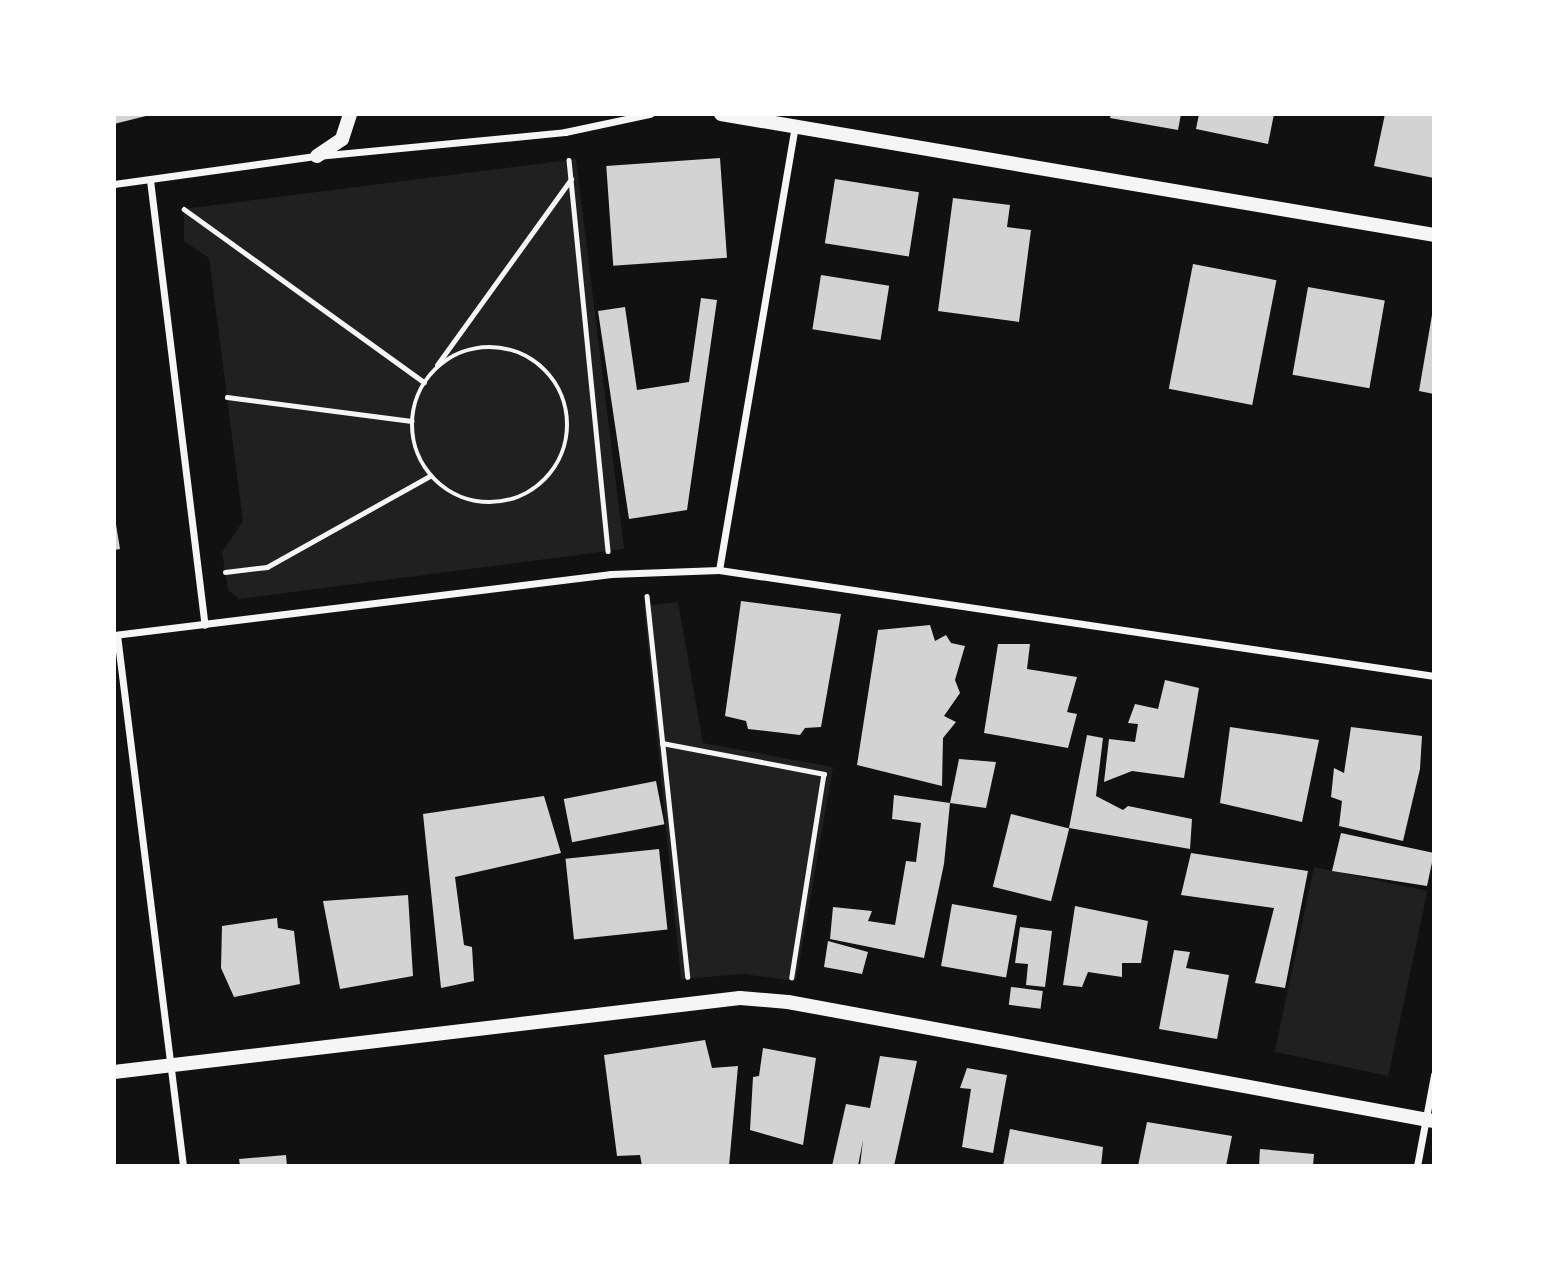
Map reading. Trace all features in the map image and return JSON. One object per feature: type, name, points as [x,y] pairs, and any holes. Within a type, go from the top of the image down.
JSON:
[{"type":"main road","points":[[317,156],[342,139],[350,114]]},
{"type":"main road","points":[[721,114],[1434,235]]},
{"type":"main road","points":[[114,1072],[740,998],[788,1002],[1430,1120]]},
{"type":"street","points":[[114,184],[317,156],[565,132],[650,114]]},
{"type":"street","points":[[719,570],[795,127]]},
{"type":"street","points":[[150,180],[205,625]]},
{"type":"street","points":[[183,1166],[116,635],[644,571],[719,570],[1434,676]]},
{"type":"street","points":[[1417,1166],[1430,1120],[1434,1075]]},
{"type":"path","points":[[569,160],[608,552]]},
{"type":"path","points":[[435,369],[455,355],[479,347],[504,347],[527,356],[547,371],[561,392],[567,416],[566,441],[558,464],[542,484],[521,497],[497,503],[472,502],[449,492],[430,476],[419,460],[411,421],[424,383],[571,179]]},
{"type":"path","points":[[184,209],[424,383]]},
{"type":"path","points":[[227,397],[411,421]]},
{"type":"path","points":[[225,572],[267,566],[430,476]]},
{"type":"path","points":[[644,571],[688,978]]},
{"type":"path","points":[[662,743],[824,774],[792,980]]},
{"type":"shaded area","points":[[576,159],[624,549],[239,599],[228,590],[222,552],[243,521],[209,258],[184,241],[184,209]]},
{"type":"shaded area","points":[[678,602],[703,743],[833,767],[796,981],[744,974],[681,979],[644,606]]},
{"type":"shaded area","points":[[1314,867],[1427,891],[1388,1076],[1275,1052]]},
{"type":"building","points":[[114,114],[146,114],[146,116],[114,124]]},
{"type":"building","points":[[1111,114],[1181,114],[1178,130],[1110,118]]},
{"type":"building","points":[[1199,114],[1274,114],[1268,144],[1196,129]]},
{"type":"building","points":[[1385,114],[1434,114],[1434,178],[1374,166]]},
{"type":"building","points":[[720,158],[727,258],[613,266],[606,166]]},
{"type":"building","points":[[835,179],[919,192],[909,256],[825,243]]},
{"type":"building","points":[[953,198],[1010,205],[1007,227],[1031,230],[1019,322],[938,311]]},
{"type":"building","points":[[1193,264],[1276,280],[1252,405],[1169,389]]},
{"type":"building","points":[[821,275],[889,286],[881,340],[812,329]]},
{"type":"building","points":[[1308,287],[1385,301],[1369,388],[1293,375]]},
{"type":"building","points":[[701,298],[717,300],[687,510],[629,519],[598,311],[625,307],[637,390],[689,382]]},
{"type":"building","points":[[1434,309],[1434,394],[1419,391]]},
{"type":"building","points":[[114,512],[120,549],[114,550]]},
{"type":"building","points":[[741,601],[841,614],[821,727],[805,728],[800,735],[748,729],[746,721],[725,716]]},
{"type":"building","points":[[930,625],[935,641],[946,635],[951,643],[965,646],[955,680],[960,693],[944,716],[956,722],[943,738],[942,786],[857,765],[878,630]]},
{"type":"building","points":[[998,644],[1030,644],[1027,669],[1077,677],[1067,712],[1077,714],[1068,748],[984,733]]},
{"type":"building","points":[[1165,680],[1199,688],[1184,778],[1132,771],[1104,782],[1109,739],[1135,742],[1138,724],[1128,723],[1135,704],[1158,709]]},
{"type":"building","points":[[1230,727],[1319,740],[1302,822],[1220,803]]},
{"type":"building","points":[[1351,727],[1422,736],[1420,769],[1403,841],[1339,826],[1342,801],[1331,797],[1334,768],[1344,773]]},
{"type":"building","points":[[1087,735],[1103,738],[1096,796],[1123,810],[1128,806],[1192,819],[1190,849],[1069,828]]},
{"type":"building","points":[[959,759],[996,762],[986,808],[950,803]]},
{"type":"building","points":[[656,781],[664,824],[572,842],[564,799]]},
{"type":"building","points":[[894,795],[950,803],[944,864],[924,958],[830,939],[833,907],[872,911],[868,921],[895,925],[906,861],[916,862],[921,823],[892,819]]},
{"type":"building","points":[[544,796],[561,853],[455,877],[464,945],[472,947],[474,981],[441,988],[423,814]]},
{"type":"building","points":[[1011,814],[1069,829],[1051,901],[993,887]]},
{"type":"building","points":[[1341,833],[1434,853],[1427,886],[1332,871]]},
{"type":"building","points":[[659,849],[667,930],[574,939],[566,859]]},
{"type":"building","points":[[1191,853],[1308,871],[1285,988],[1255,983],[1274,908],[1181,895]]},
{"type":"building","points":[[408,895],[413,976],[340,989],[323,901]]},
{"type":"building","points":[[952,904],[1017,915],[1006,978],[941,966]]},
{"type":"building","points":[[1075,906],[1148,921],[1141,963],[1122,963],[1122,977],[1088,972],[1082,987],[1063,985]]},
{"type":"building","points":[[277,918],[278,928],[294,931],[300,984],[234,997],[221,968],[222,926]]},
{"type":"building","points":[[1020,927],[1052,931],[1045,987],[1026,985],[1028,964],[1015,963]]},
{"type":"building","points":[[828,941],[868,952],[862,974],[824,967]]},
{"type":"building","points":[[1174,950],[1190,952],[1186,968],[1229,975],[1217,1039],[1159,1029]]},
{"type":"building","points":[[1011,987],[1043,991],[1041,1009],[1009,1005]]},
{"type":"building","points":[[705,1040],[712,1068],[738,1066],[729,1166],[642,1166],[640,1155],[617,1156],[604,1055]]},
{"type":"building","points":[[763,1048],[816,1058],[803,1145],[750,1130],[753,1077],[759,1076]]},
{"type":"building","points":[[880,1056],[917,1061],[894,1166],[860,1166],[863,1140],[858,1166],[832,1166],[846,1104],[870,1108]]},
{"type":"building","points":[[967,1068],[1007,1075],[993,1153],[962,1147],[971,1089],[960,1088]]},
{"type":"building","points":[[1147,1122],[1232,1136],[1226,1166],[1138,1166]]},
{"type":"building","points":[[1010,1129],[1103,1147],[1101,1166],[1003,1166]]},
{"type":"building","points":[[1260,1149],[1314,1154],[1313,1166],[1259,1166]]},
{"type":"building","points":[[286,1155],[287,1166],[240,1166],[239,1159]]}]
